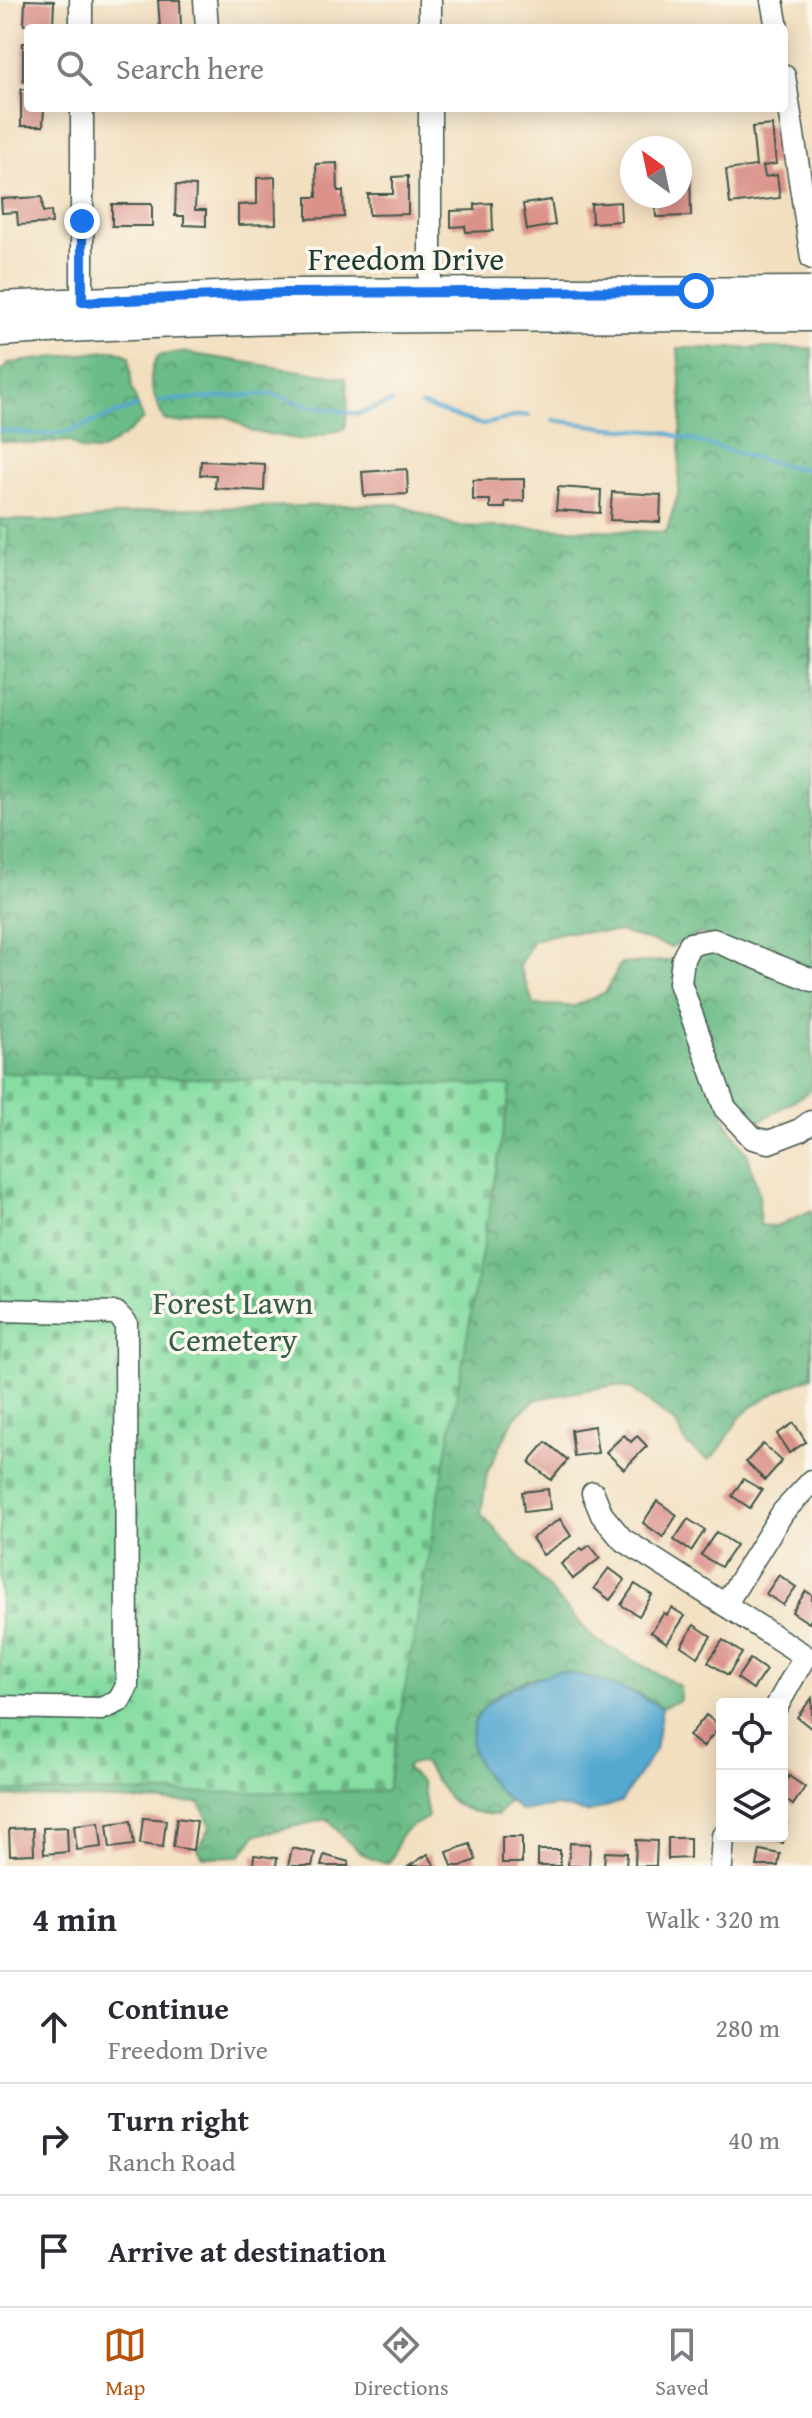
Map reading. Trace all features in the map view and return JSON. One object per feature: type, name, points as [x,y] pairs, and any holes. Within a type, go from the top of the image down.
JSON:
[{"type":"main road","name":"Freedom Drive","points":[[0,306],[284,293],[812,291]]},
{"type":"main road","name":"Freedom Drive","points":[[0,332],[157,323],[312,320],[812,317]]},
{"type":"street","points":[[81,0],[81,24]]},
{"type":"street","points":[[205,0],[207,24]]},
{"type":"street","points":[[430,0],[430,24]]},
{"type":"street","points":[[772,0],[776,24]]},
{"type":"street","points":[[788,102],[812,258]]},
{"type":"street","points":[[82,112],[82,302]]},
{"type":"street","points":[[430,112],[430,292]]},
{"type":"street","points":[[811,1122],[800,1130],[769,1142],[753,1138],[742,1127],[725,1108],[680,983],[683,959],[690,944],[713,940],[812,980]]},
{"type":"street","points":[[0,1310],[116,1313],[126,1323],[127,1655],[127,1686],[119,1701],[101,1709],[0,1707]]},
{"type":"street","points":[[725,1605],[783,1512],[812,1481]]},
{"type":"street","points":[[593,1493],[602,1515],[622,1539],[809,1658],[782,1698]]},
{"type":"street","points":[[721,1866],[723,1842]]},
{"type":"green space","points":[[678,348],[812,348],[812,971],[701,933],[671,947],[621,932],[564,932],[533,940],[519,966],[534,1005],[575,1006],[606,992],[620,964],[675,960],[726,1122],[748,1155],[759,1195],[760,1225],[775,1227],[812,1210],[812,1377],[772,1395],[745,1413],[718,1452],[708,1460],[687,1445],[676,1424],[632,1389],[614,1385],[537,1399],[515,1417],[487,1473],[481,1514],[594,1639],[680,1686],[680,1700],[662,1708],[637,1693],[527,1679],[496,1695],[477,1715],[502,1795],[509,1801],[497,1815],[470,1811],[452,1801],[424,1763],[410,1764],[406,1768],[422,1783],[428,1817],[402,1834],[389,1862],[381,1862],[364,1854],[346,1840],[328,1819],[256,1835],[240,1856],[203,1857],[198,1849],[211,1826],[200,1803],[0,1796],[0,519],[71,522],[160,509],[397,504],[457,526],[666,532],[678,495],[682,404]]},
{"type":"green space","points":[[115,350],[129,356],[132,389],[143,419],[123,437],[100,451],[82,450],[69,441],[37,444],[0,441],[0,373],[9,363]]},
{"type":"green space","points":[[180,352],[346,378],[348,404],[345,429],[303,440],[252,431],[226,416],[183,423],[164,420],[152,388],[152,372],[158,356]]},
{"type":"green space","points":[[0,526],[8,526],[0,924]]},
{"type":"green space","points":[[711,946],[812,987],[812,1090],[758,1122],[740,1112],[688,992],[694,954]]},
{"type":"green space","name":"Forest Lawn Cemetery","points":[[0,1073],[511,1086],[387,1791],[0,1791]]},
{"type":"water","points":[[559,1671],[612,1685],[662,1708],[655,1750],[621,1802],[587,1813],[557,1806],[521,1811],[495,1787],[479,1764],[472,1744],[474,1725],[484,1708],[502,1694],[527,1681]]},
{"type":"building","points":[[25,0],[54,1],[53,24],[24,24]]},
{"type":"building","points":[[158,0],[180,0],[181,24],[160,24]]},
{"type":"building","points":[[21,89],[24,89],[24,112],[44,112],[43,126],[21,126]]},
{"type":"building","points":[[772,125],[776,164],[763,166],[765,177],[777,175],[780,198],[730,204],[726,170],[756,166],[752,127]]},
{"type":"building","points":[[337,163],[338,191],[343,191],[344,217],[307,219],[307,197],[317,197],[316,164]]},
{"type":"building","points":[[408,176],[408,214],[369,215],[368,194],[393,194],[393,177]]},
{"type":"building","points":[[275,177],[276,224],[238,225],[238,205],[257,204],[257,178]]},
{"type":"building","points":[[176,185],[196,186],[195,210],[206,210],[206,226],[184,225],[184,216],[175,216]]},
{"type":"building","points":[[42,197],[43,212],[51,211],[52,223],[18,225],[17,212],[2,213],[1,199]]},
{"type":"building","points":[[551,200],[555,225],[527,230],[523,204]]},
{"type":"building","points":[[620,202],[621,221],[592,223],[591,204]]},
{"type":"building","points":[[492,203],[493,231],[466,232],[465,226],[451,227],[451,211],[475,210],[475,204]]},
{"type":"building","points":[[112,204],[152,204],[152,226],[112,226]]},
{"type":"building","points":[[656,208],[691,208],[691,216],[656,217]]},
{"type":"building","points":[[201,461],[265,464],[264,491],[215,488],[216,475],[200,475]]},
{"type":"building","points":[[407,469],[408,494],[364,496],[362,472]]},
{"type":"building","points":[[524,479],[524,501],[505,502],[505,508],[490,508],[490,500],[473,500],[473,480]]},
{"type":"building","points":[[558,487],[601,490],[600,513],[556,510]]},
{"type":"building","points":[[612,492],[661,495],[660,522],[610,520]]},
{"type":"building","points":[[794,1423],[806,1442],[789,1453],[777,1434]]},
{"type":"building","points":[[594,1426],[598,1453],[574,1456],[571,1430]]},
{"type":"building","points":[[624,1435],[631,1442],[637,1436],[647,1446],[624,1469],[606,1452]]},
{"type":"building","points":[[546,1442],[568,1460],[551,1480],[529,1462]]},
{"type":"building","points":[[763,1444],[782,1461],[765,1480],[746,1462]]},
{"type":"building","points":[[743,1479],[762,1490],[750,1508],[732,1496]]},
{"type":"building","points":[[548,1489],[550,1509],[524,1512],[522,1492]]},
{"type":"building","points":[[657,1501],[677,1515],[663,1537],[643,1523]]},
{"type":"building","points":[[560,1519],[571,1536],[543,1555],[532,1538]]},
{"type":"building","points":[[688,1519],[705,1530],[691,1551],[674,1540]]},
{"type":"building","points":[[716,1532],[736,1545],[721,1567],[701,1555]]},
{"type":"building","points":[[590,1545],[600,1558],[573,1579],[561,1564],[581,1548],[583,1550]]},
{"type":"building","points":[[609,1568],[625,1580],[610,1600],[594,1588]]},
{"type":"building","points":[[779,1575],[796,1587],[783,1605],[766,1594]]},
{"type":"building","points":[[635,1584],[652,1595],[639,1616],[621,1605]]},
{"type":"building","points":[[806,1591],[812,1595],[809,1623],[792,1612]]},
{"type":"building","points":[[672,1608],[685,1616],[667,1643],[651,1632],[664,1613],[667,1615]]},
{"type":"building","points":[[694,1625],[711,1636],[698,1657],[681,1646]]},
{"type":"building","points":[[723,1640],[742,1653],[728,1675],[708,1662]]},
{"type":"building","points":[[750,1659],[766,1670],[753,1689],[737,1678]]},
{"type":"building","points":[[812,1698],[812,1729],[797,1717]]},
{"type":"building","points":[[706,1715],[716,1723],[716,1731],[703,1747],[689,1736]]},
{"type":"building","points":[[788,1777],[805,1787],[793,1805],[788,1801]]},
{"type":"building","points":[[143,1818],[166,1820],[163,1847],[140,1844]]},
{"type":"building","points":[[177,1818],[197,1821],[193,1850],[173,1847]]},
{"type":"building","points":[[131,1821],[134,1845],[110,1848],[107,1824]]},
{"type":"building","points":[[99,1822],[102,1847],[77,1850],[74,1825]]},
{"type":"building","points":[[67,1827],[68,1852],[44,1854],[43,1828]]},
{"type":"building","points":[[33,1828],[34,1854],[10,1855],[9,1829]]},
{"type":"building","points":[[502,1837],[522,1837],[522,1863],[502,1863]]},
{"type":"building","points":[[668,1838],[690,1838],[690,1858],[668,1859]]},
{"type":"building","points":[[636,1840],[657,1841],[656,1866],[635,1866]]},
{"type":"building","points":[[570,1843],[590,1844],[589,1866],[568,1866]]},
{"type":"building","points":[[470,1844],[476,1860],[452,1866],[447,1852]]},
{"type":"building","points":[[292,1848],[315,1853],[312,1866],[288,1866]]},
{"type":"building","points":[[538,1850],[560,1850],[560,1866],[538,1866]]},
{"type":"building","points":[[760,1850],[780,1854],[778,1866],[757,1866]]},
{"type":"building","points":[[605,1852],[627,1853],[626,1866],[604,1866]]},
{"type":"building","points":[[428,1854],[435,1866],[409,1866]]},
{"type":"building","points":[[254,1855],[277,1858],[276,1866],[253,1866]]},
{"type":"building","points":[[324,1855],[349,1862],[348,1866],[321,1866]]},
{"type":"waterway","points":[[159,401],[273,394],[310,406],[358,414],[392,402]]},
{"type":"waterway","points":[[421,405],[482,425],[521,415],[529,416]]},
{"type":"waterway","points":[[0,430],[46,435],[64,433],[137,406]]},
{"type":"waterway","points":[[553,420],[663,432],[812,471]]},
{"type":"route","points":[[82,221],[82,302],[284,293],[696,291]]}]
